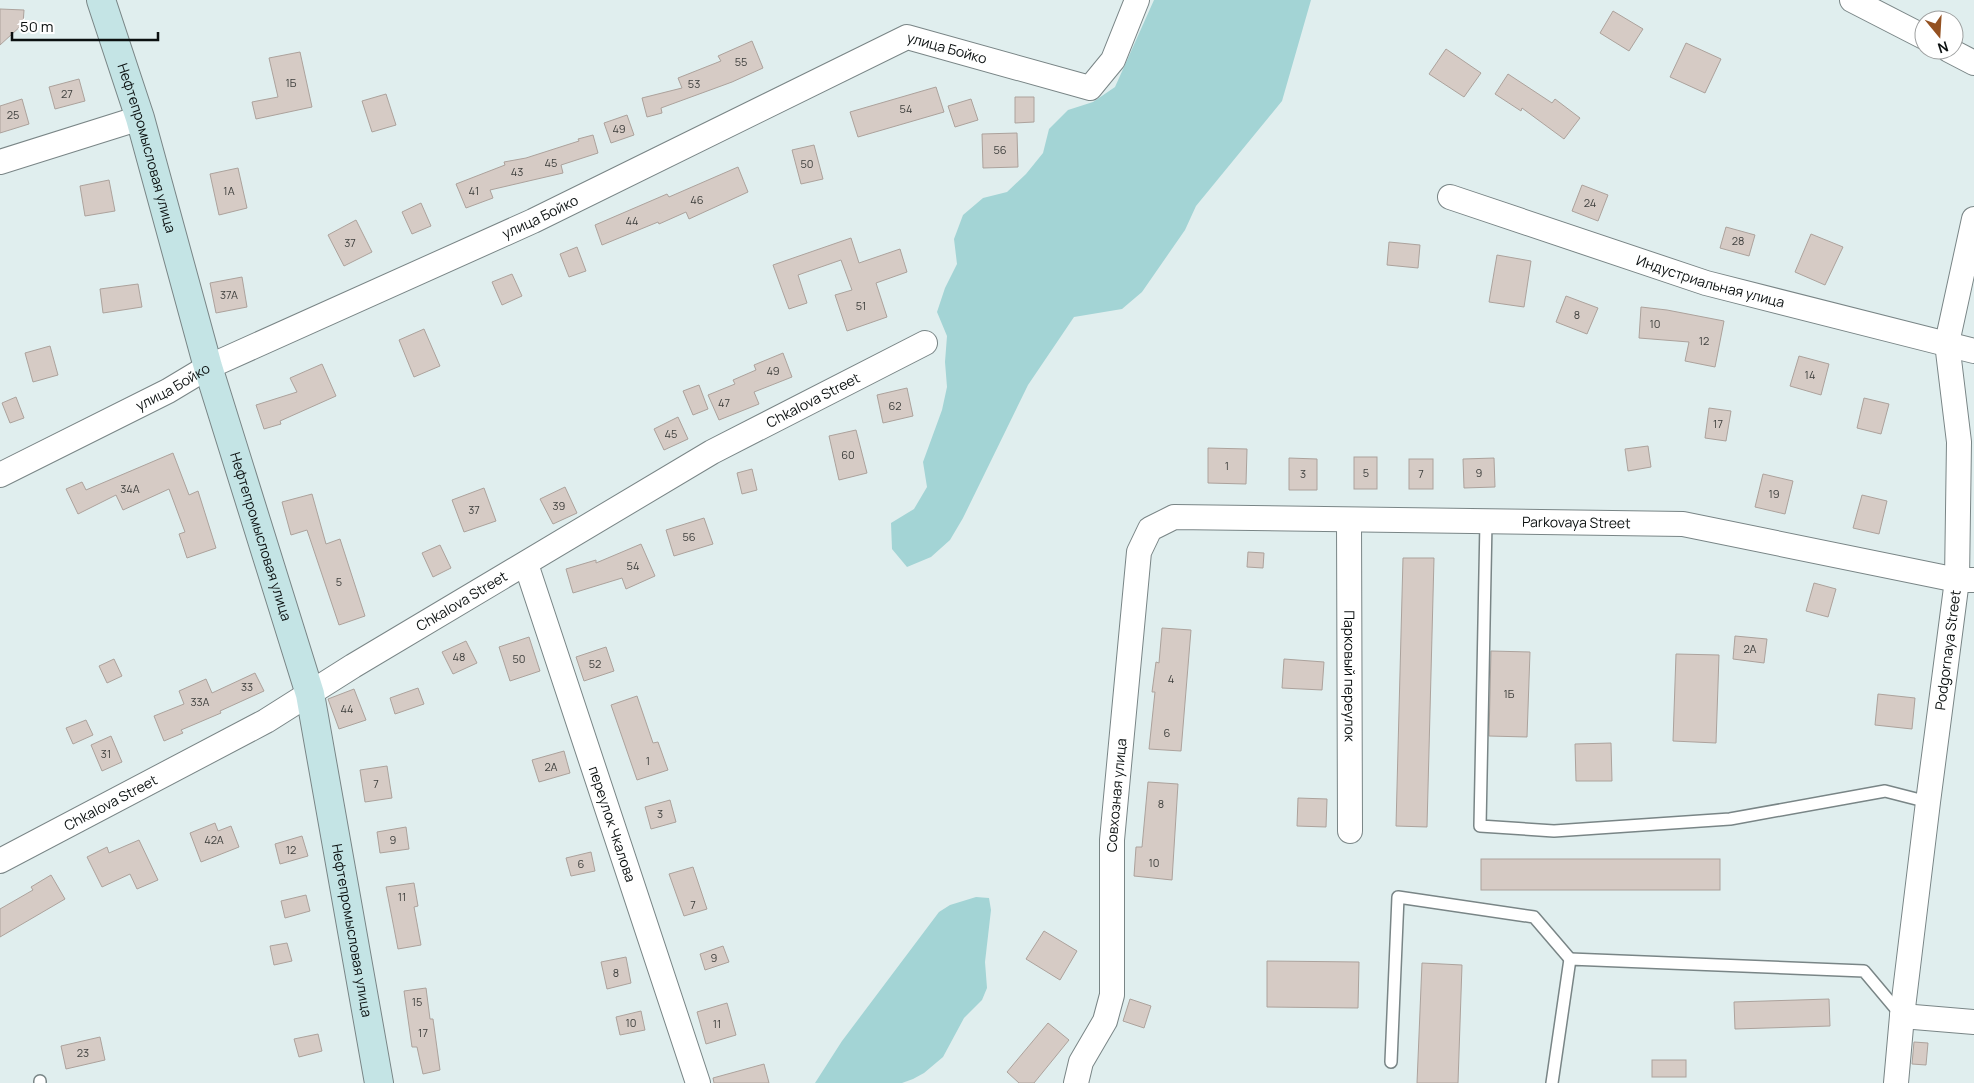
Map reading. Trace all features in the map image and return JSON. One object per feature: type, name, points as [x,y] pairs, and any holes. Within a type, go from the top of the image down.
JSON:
[{"type":"main road","name":"Нефтепромысловая улица","points":[[101,0],[140,118],[208,367],[310,694],[379,1083]]},
{"type":"street","name":"улица Бойко","points":[[0,475],[168,391],[208,367],[533,221],[907,37],[1090,88],[1113,60],[1137,0]]},
{"type":"street","points":[[1852,0],[1914,32]]},
{"type":"street","points":[[0,162],[140,118]]},
{"type":"street","name":"Индустриальная улица","points":[[1450,197],[1706,283],[1974,351]]},
{"type":"street","name":"Podgornaya Street","points":[[1896,1083],[1902,1016],[1928,802],[1966,580],[1959,442],[1947,343],[1974,219]]},
{"type":"street","name":"Chkalova Street","points":[[0,861],[266,721],[353,666],[712,452],[925,342]]},
{"type":"street","name":"Parkovaya Street","points":[[1174,517],[1683,524],[1966,580]]},
{"type":"street","name":"Совхозная улица","points":[[1076,1083],[1082,1062],[1105,1021],[1112,995],[1112,840],[1139,552],[1150,529],[1174,517]]},
{"type":"street","name":"Парковый переулок","points":[[1349,520],[1350,831]]},
{"type":"street","name":"переулок Чкалова","points":[[526,564],[676,1022],[698,1083]]},
{"type":"street","points":[[1902,1016],[1974,1022]]},
{"type":"lane","points":[[1486,522],[1480,826],[1554,831],[1730,819],[1884,791],[1928,802]]},
{"type":"lane","points":[[1391,1062],[1398,897],[1534,917],[1570,959],[1864,971],[1902,1016]]},
{"type":"lane","points":[[1552,1083],[1570,959]]},
{"type":"shaded area","points":[[1154,0],[1311,0],[1282,101],[1196,206],[1185,230],[1142,292],[1122,309],[1074,317],[1028,385],[963,518],[950,540],[931,557],[907,567],[892,549],[891,523],[914,509],[927,487],[923,462],[942,410],[947,387],[945,362],[947,336],[937,312],[945,288],[957,264],[954,239],[963,215],[983,198],[1007,192],[1026,174],[1043,153],[1049,129],[1068,110],[1093,102],[1115,87]]},
{"type":"shaded area","points":[[976,897],[989,898],[991,910],[985,962],[987,988],[982,1000],[964,1018],[943,1057],[924,1073],[902,1083],[815,1083],[842,1041],[939,912],[950,905]]},
{"type":"building","points":[[0,9],[24,10],[23,24],[0,45]]},
{"type":"building","points":[[1613,11],[1643,29],[1629,51],[1600,33]]},
{"type":"building","points":[[752,41],[763,68],[732,82],[661,108],[662,113],[647,117],[642,98],[682,88],[678,78],[721,61],[718,56]]},
{"type":"building","points":[[1686,43],[1721,59],[1705,93],[1670,77]]},
{"type":"building","points":[[1446,49],[1481,73],[1464,97],[1429,74]]},
{"type":"building","points":[[300,52],[312,107],[256,119],[252,102],[278,97],[269,58]]},
{"type":"building","points":[[1508,74],[1552,103],[1555,99],[1580,118],[1564,139],[1522,108],[1521,111],[1495,94]]},
{"type":"building","points":[[79,79],[85,101],[55,109],[49,87]]},
{"type":"building","points":[[936,87],[944,112],[858,137],[850,112]]},
{"type":"building","points":[[386,94],[396,125],[372,132],[362,101]]},
{"type":"building","points":[[1015,97],[1034,97],[1034,122],[1015,123]]},
{"type":"building","points":[[22,99],[29,124],[0,133],[0,106]]},
{"type":"building","points":[[971,99],[978,120],[955,127],[948,106]]},
{"type":"building","points":[[627,115],[634,135],[611,143],[604,123]]},
{"type":"building","points":[[1017,133],[1018,167],[983,168],[982,134]]},
{"type":"building","points":[[593,135],[598,153],[561,165],[563,173],[490,190],[493,198],[466,208],[456,184],[505,165],[504,162],[526,158]]},
{"type":"building","points":[[814,145],[823,179],[801,184],[792,150]]},
{"type":"building","points":[[738,167],[748,192],[689,219],[686,212],[602,245],[595,225],[667,194],[669,197]]},
{"type":"building","points":[[238,168],[247,208],[219,215],[210,174]]},
{"type":"building","points":[[109,180],[115,211],[85,216],[80,186]]},
{"type":"building","points":[[1582,185],[1608,195],[1598,221],[1572,211]]},
{"type":"building","points":[[421,203],[431,226],[412,234],[402,212]]},
{"type":"building","points":[[356,220],[372,252],[344,266],[328,235]]},
{"type":"building","points":[[1726,227],[1755,235],[1749,256],[1720,248]]},
{"type":"building","points":[[1811,234],[1843,247],[1825,285],[1795,272]]},
{"type":"building","points":[[851,238],[859,263],[900,249],[907,272],[876,283],[887,317],[847,331],[835,295],[852,290],[841,260],[798,275],[807,303],[789,309],[773,265]]},
{"type":"building","points":[[1389,242],[1420,245],[1418,268],[1387,265]]},
{"type":"building","points":[[577,247],[586,271],[569,277],[560,254]]},
{"type":"building","points":[[1497,255],[1531,261],[1524,307],[1489,302]]},
{"type":"building","points":[[512,274],[522,296],[502,305],[492,282]]},
{"type":"building","points":[[242,277],[247,307],[216,313],[210,283]]},
{"type":"building","points":[[138,284],[142,307],[103,313],[100,289]]},
{"type":"building","points":[[1566,296],[1598,308],[1587,334],[1556,322]]},
{"type":"building","points":[[1641,307],[1724,321],[1715,367],[1685,361],[1689,342],[1639,338]]},
{"type":"building","points":[[424,329],[440,366],[414,377],[399,340]]},
{"type":"building","points":[[50,346],[58,375],[33,382],[25,353]]},
{"type":"building","points":[[783,353],[792,377],[754,392],[759,404],[719,420],[708,395],[735,384],[733,380],[756,370],[754,365]]},
{"type":"building","points":[[1799,356],[1829,364],[1821,395],[1790,386]]},
{"type":"building","points":[[322,364],[336,396],[280,421],[281,424],[264,429],[256,405],[297,392],[290,378]]},
{"type":"building","points":[[699,385],[708,409],[693,415],[683,391]]},
{"type":"building","points":[[907,388],[913,416],[883,423],[877,395]]},
{"type":"building","points":[[16,397],[24,418],[10,423],[2,403]]},
{"type":"building","points":[[1864,398],[1889,404],[1881,434],[1857,428]]},
{"type":"building","points":[[1709,408],[1731,411],[1726,441],[1705,438]]},
{"type":"building","points":[[678,417],[688,439],[664,450],[654,429]]},
{"type":"building","points":[[856,430],[867,473],[839,480],[829,436]]},
{"type":"building","points":[[1648,446],[1651,467],[1628,471],[1625,449]]},
{"type":"building","points":[[1208,448],[1247,449],[1246,484],[1208,483]]},
{"type":"building","points":[[173,453],[189,495],[198,491],[216,548],[187,558],[179,534],[185,532],[169,489],[123,510],[116,495],[78,514],[66,489],[82,482],[86,490]]},
{"type":"building","points":[[1354,457],[1377,457],[1377,489],[1354,489]]},
{"type":"building","points":[[1289,458],[1317,459],[1317,490],[1289,490]]},
{"type":"building","points":[[1494,458],[1495,487],[1464,488],[1463,459]]},
{"type":"building","points":[[1409,459],[1433,459],[1433,489],[1409,489]]},
{"type":"building","points":[[752,469],[757,490],[742,494],[737,473]]},
{"type":"building","points":[[1763,474],[1793,481],[1785,514],[1755,507]]},
{"type":"building","points":[[565,487],[577,513],[553,524],[540,499]]},
{"type":"building","points":[[484,488],[496,521],[464,532],[452,500]]},
{"type":"building","points":[[312,494],[326,544],[340,539],[365,616],[339,625],[307,530],[291,535],[282,502]]},
{"type":"building","points":[[1862,495],[1887,501],[1879,534],[1853,528]]},
{"type":"building","points":[[704,518],[713,544],[674,556],[666,530]]},
{"type":"building","points":[[641,544],[655,576],[626,589],[622,578],[573,593],[566,569],[596,560],[596,563]]},
{"type":"building","points":[[440,545],[451,568],[433,577],[422,553]]},
{"type":"building","points":[[1248,552],[1264,553],[1263,568],[1247,567]]},
{"type":"building","points":[[1403,558],[1434,558],[1427,827],[1396,826]]},
{"type":"building","points":[[1814,583],[1836,589],[1828,617],[1806,611]]},
{"type":"building","points":[[1162,628],[1191,630],[1181,751],[1149,749],[1155,692],[1152,692],[1156,662],[1159,663]]},
{"type":"building","points":[[1735,636],[1767,639],[1764,663],[1733,659]]},
{"type":"building","points":[[529,637],[540,671],[510,681],[499,647]]},
{"type":"building","points":[[466,641],[477,663],[453,674],[442,652]]},
{"type":"building","points":[[606,647],[614,671],[584,681],[576,657]]},
{"type":"building","points":[[1491,651],[1530,652],[1527,737],[1489,736]]},
{"type":"building","points":[[1676,654],[1719,655],[1716,743],[1673,741]]},
{"type":"building","points":[[114,659],[122,676],[107,683],[99,666]]},
{"type":"building","points":[[1284,659],[1324,662],[1322,690],[1282,688]]},
{"type":"building","points":[[255,673],[264,691],[220,711],[221,713],[181,730],[183,733],[164,741],[154,716],[184,704],[179,691],[206,679],[212,693]]},
{"type":"building","points":[[418,688],[424,704],[395,714],[390,698]]},
{"type":"building","points":[[354,689],[366,720],[339,729],[328,699]]},
{"type":"building","points":[[1878,694],[1915,698],[1912,729],[1875,725]]},
{"type":"building","points":[[637,696],[653,743],[658,742],[668,770],[637,780],[611,705]]},
{"type":"building","points":[[86,720],[93,735],[73,744],[66,728]]},
{"type":"building","points":[[111,736],[122,762],[102,771],[91,745]]},
{"type":"building","points":[[1611,743],[1612,781],[1576,781],[1575,744]]},
{"type":"building","points":[[564,751],[570,773],[539,782],[532,760]]},
{"type":"building","points":[[387,766],[392,798],[365,802],[360,770]]},
{"type":"building","points":[[1148,782],[1178,784],[1172,880],[1134,876],[1136,847],[1142,847]]},
{"type":"building","points":[[1298,798],[1327,799],[1326,827],[1297,826]]},
{"type":"building","points":[[670,800],[676,822],[651,829],[645,807]]},
{"type":"building","points":[[215,823],[218,831],[231,826],[239,847],[201,862],[190,833]]},
{"type":"building","points":[[406,827],[409,849],[380,853],[377,832]]},
{"type":"building","points":[[302,836],[308,856],[280,864],[275,844]]},
{"type":"building","points":[[139,840],[158,880],[137,889],[130,874],[102,887],[87,857],[107,847],[109,853]]},
{"type":"building","points":[[591,852],[595,871],[571,876],[566,858]]},
{"type":"building","points":[[1481,859],[1720,859],[1720,890],[1481,890]]},
{"type":"building","points":[[693,867],[707,909],[684,916],[669,874]]},
{"type":"building","points":[[51,875],[65,899],[0,937],[0,909],[33,890],[31,887]]},
{"type":"building","points":[[414,883],[418,906],[414,907],[421,945],[398,949],[386,887]]},
{"type":"building","points":[[306,895],[310,911],[285,918],[281,901]]},
{"type":"building","points":[[1044,931],[1077,951],[1060,980],[1026,959]]},
{"type":"building","points":[[287,943],[292,961],[274,965],[270,946]]},
{"type":"building","points":[[723,946],[729,962],[705,970],[700,954]]},
{"type":"building","points":[[626,957],[631,983],[607,989],[601,962]]},
{"type":"building","points":[[1267,961],[1359,962],[1358,1008],[1267,1007]]},
{"type":"building","points":[[1422,963],[1462,965],[1458,1083],[1417,1083]]},
{"type":"building","points":[[426,988],[430,1019],[433,1019],[440,1070],[423,1074],[417,1047],[412,1047],[404,991]]},
{"type":"building","points":[[1130,999],[1151,1006],[1144,1028],[1123,1021]]},
{"type":"building","points":[[1829,999],[1830,1026],[1735,1029],[1734,1002]]},
{"type":"building","points":[[727,1003],[736,1035],[706,1044],[697,1012]]},
{"type":"building","points":[[641,1011],[645,1030],[620,1035],[616,1017]]},
{"type":"building","points":[[1048,1023],[1069,1040],[1034,1083],[1019,1083],[1007,1072]]},
{"type":"building","points":[[318,1034],[322,1051],[299,1057],[294,1039]]},
{"type":"building","points":[[100,1037],[105,1060],[66,1069],[61,1046]]},
{"type":"building","points":[[1914,1042],[1928,1043],[1926,1065],[1912,1064]]},
{"type":"building","points":[[1652,1060],[1686,1060],[1686,1077],[1652,1077]]},
{"type":"building","points":[[764,1064],[769,1083],[714,1083],[713,1078]]}]
